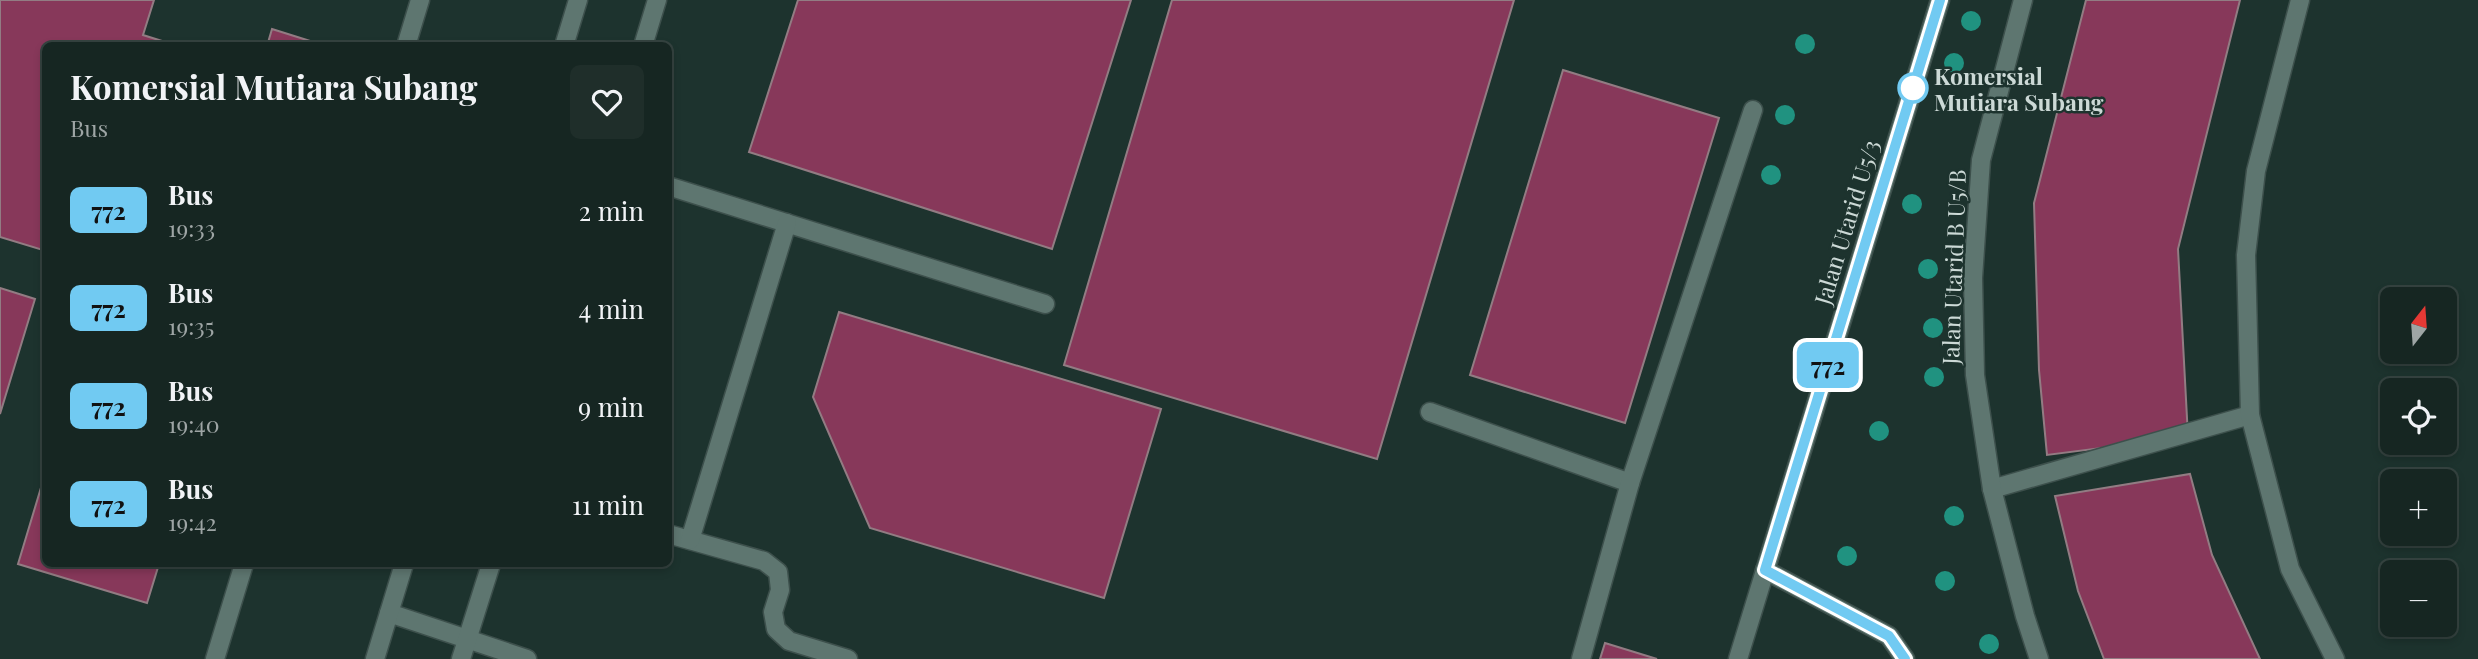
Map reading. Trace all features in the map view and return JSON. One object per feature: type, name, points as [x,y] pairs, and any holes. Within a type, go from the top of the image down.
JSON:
[{"type":"street","points":[[407,42],[421,0]]},
{"type":"street","points":[[565,42],[578,0]]},
{"type":"street","points":[[644,42],[657,0]]},
{"type":"street","name":"Jalan Utarid U5/3","points":[[1738,659],[1940,0]]},
{"type":"street","name":"Jalan Utarid B U5/B","points":[[2023,0],[1981,160],[1973,278],[1975,375],[1992,489],[2039,659]]},
{"type":"street","points":[[2300,0],[2256,172],[2246,255],[2250,415],[2290,569],[2335,659]]},
{"type":"street","points":[[1581,659],[1630,483],[1753,110]]},
{"type":"street","points":[[672,187],[1045,304]]},
{"type":"street","points":[[690,540],[787,223]]},
{"type":"street","points":[[1430,412],[1630,483]]},
{"type":"street","points":[[1992,489],[2250,415]]},
{"type":"street","points":[[672,535],[764,561],[778,572],[780,590],[773,612],[776,629],[789,641],[848,659]]},
{"type":"street","points":[[215,659],[243,567]]},
{"type":"street","points":[[375,659],[403,567]]},
{"type":"street","points":[[461,659],[490,567]]},
{"type":"street","points":[[1765,570],[1889,636],[1905,659]]},
{"type":"street","points":[[389,613],[527,659]]},
{"type":"building","points":[[0,0],[154,0],[143,35],[165,42],[42,42],[42,250],[0,237]]},
{"type":"building","points":[[798,0],[1131,0],[1052,249],[749,152]]},
{"type":"building","points":[[1172,0],[1514,0],[1377,459],[1064,365]]},
{"type":"building","points":[[2086,0],[2240,0],[2178,249],[2188,437],[2047,455],[2039,370],[2034,203]]},
{"type":"building","points":[[272,29],[313,42],[268,42]]},
{"type":"building","points":[[1563,70],[1719,118],[1625,423],[1470,375]]},
{"type":"building","points":[[0,288],[35,299],[0,414]]},
{"type":"building","points":[[839,312],[1161,409],[1104,598],[870,528],[813,397]]},
{"type":"building","points":[[2190,474],[2212,555],[2260,659],[2104,659],[2078,591],[2055,496]]},
{"type":"building","points":[[42,484],[42,567],[158,567],[147,603],[18,564]]},
{"type":"building","points":[[1605,643],[1657,659],[1600,659]]},
{"type":"bus line","name":"772","points":[[1905,659],[1889,636],[1765,570],[1940,0]]},
{"type":"place","name":"Komersial Mutiara Subang","points":[[1913,88]]}]
